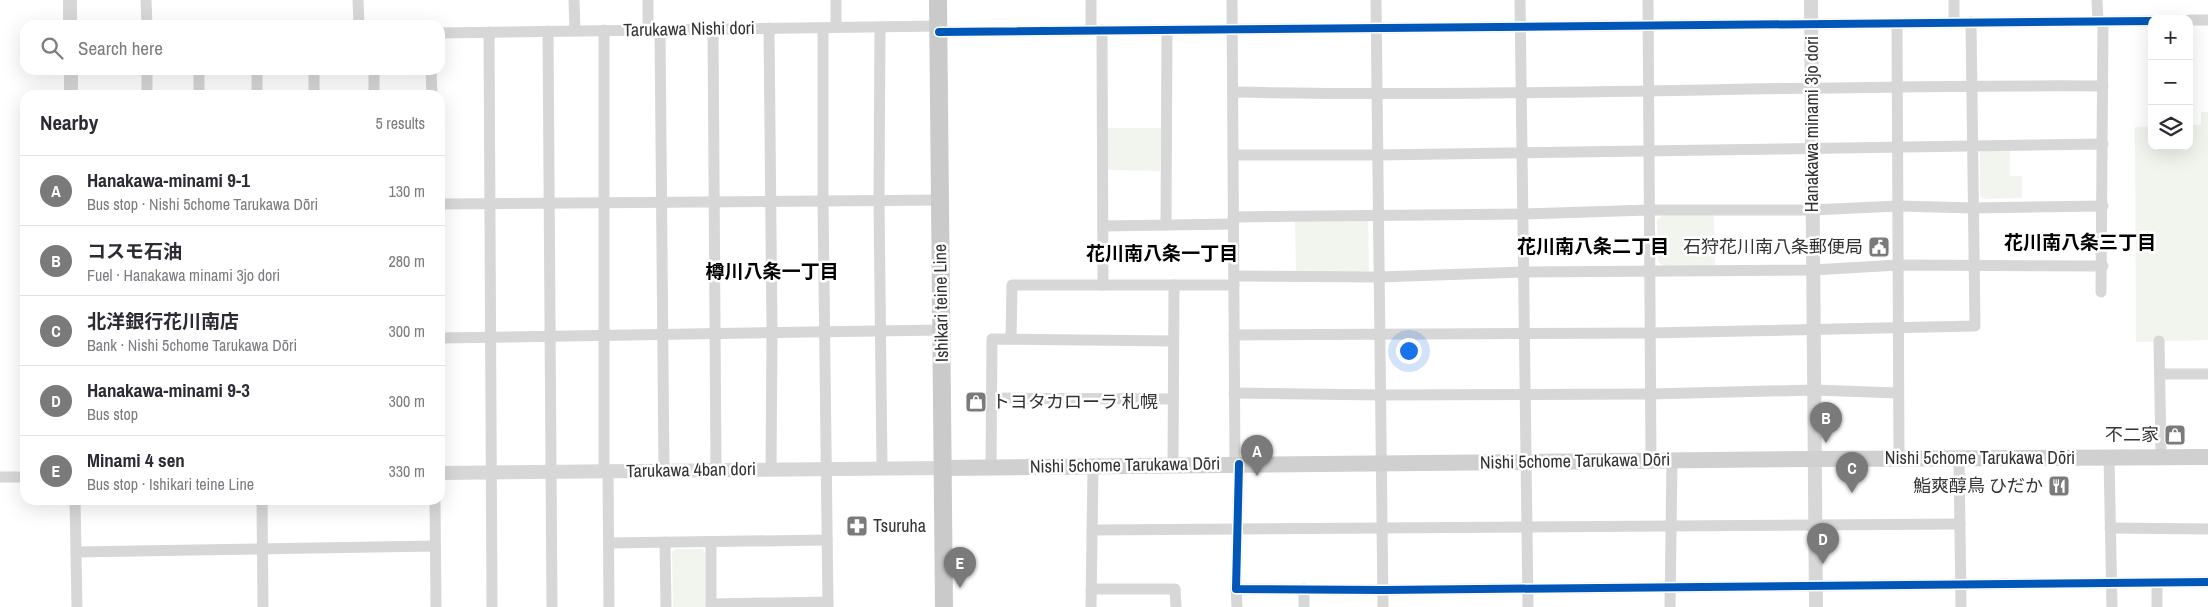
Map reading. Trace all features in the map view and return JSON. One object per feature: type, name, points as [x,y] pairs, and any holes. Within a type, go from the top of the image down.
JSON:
[{"type":"main road","name":"Ishikari teine Line","points":[[938,0],[944,607]]},
{"type":"main road","name":"Nishi 5chome Tarukawa Dōri","points":[[943,468],[1173,464],[2208,457]]},
{"type":"street","points":[[70,0],[70,20]]},
{"type":"street","points":[[146,0],[147,20]]},
{"type":"street","points":[[358,0],[358,20]]},
{"type":"street","points":[[574,0],[575,31]]},
{"type":"street","points":[[648,0],[654,30],[660,203],[664,471]]},
{"type":"street","points":[[836,0],[836,27]]},
{"type":"street","points":[[1091,0],[1096,30],[1104,285]]},
{"type":"street","points":[[1232,0],[1237,607]]},
{"type":"street","points":[[1376,0],[1383,607]]},
{"type":"street","points":[[1520,0],[1528,607]]},
{"type":"street","points":[[1648,0],[1651,460]]},
{"type":"street","name":"Hanakawa minami 3jo dori","points":[[1811,0],[1816,607]]},
{"type":"street","points":[[1954,0],[1954,22]]},
{"type":"street","points":[[2098,0],[2103,86],[2102,292]]},
{"type":"street","points":[[2193,20],[2208,20]]},
{"type":"street","name":"Tarukawa Nishi dori","points":[[445,33],[836,27],[1167,30],[2148,21]]},
{"type":"street","points":[[1234,335],[1380,336],[1524,332],[1650,333],[1813,331],[1975,326],[1970,22]]},
{"type":"street","points":[[1897,23],[1899,458]]},
{"type":"street","points":[[880,27],[879,200],[882,468]]},
{"type":"street","points":[[769,28],[769,202],[772,332],[771,470]]},
{"type":"street","points":[[711,542],[711,605],[828,604],[823,201],[823,28]]},
{"type":"street","points":[[713,29],[716,470]]},
{"type":"street","points":[[604,30],[606,471],[609,607]]},
{"type":"street","points":[[1166,225],[1167,30]]},
{"type":"street","points":[[548,31],[552,607]]},
{"type":"street","points":[[489,32],[488,204],[491,337],[490,473],[492,607]]},
{"type":"street","points":[[70,75],[71,90]]},
{"type":"street","points":[[147,75],[147,90]]},
{"type":"street","points":[[199,75],[199,90]]},
{"type":"street","points":[[257,75],[257,90]]},
{"type":"street","points":[[314,75],[314,90]]},
{"type":"street","points":[[374,75],[374,90]]},
{"type":"street","points":[[431,75],[432,90]]},
{"type":"street","points":[[1233,92],[1377,95],[1971,85],[2103,86]]},
{"type":"street","points":[[1233,155],[1377,155],[1522,151],[1649,151],[2103,144]]},
{"type":"street","points":[[445,204],[940,200]]},
{"type":"street","points":[[1103,226],[1166,225],[1378,214],[1523,214],[1649,210],[1812,210],[1898,206],[1972,208],[2103,206]]},
{"type":"street","points":[[1011,339],[1012,285],[1174,285],[1234,281],[1524,272],[1813,270],[1898,265],[2103,266]]},
{"type":"street","points":[[1173,464],[1174,285]]},
{"type":"street","points":[[445,338],[941,330]]},
{"type":"street","points":[[990,467],[992,339],[1173,341]]},
{"type":"street","points":[[2159,341],[2161,457]]},
{"type":"street","points":[[2160,374],[2208,374]]},
{"type":"street","points":[[1234,393],[1380,395],[1650,394],[1814,390],[1898,393]]},
{"type":"street","points":[[992,398],[1173,399]]},
{"type":"street","points":[[2109,457],[2112,607]]},
{"type":"street","points":[[1960,458],[1961,607]]},
{"type":"street","points":[[1670,607],[1672,460]]},
{"type":"street","points":[[1091,607],[1093,466]]},
{"type":"street","name":"Tarukawa 4ban dori","points":[[445,473],[943,468]]},
{"type":"street","points":[[0,477],[20,477]]},
{"type":"street","points":[[75,505],[77,607]]},
{"type":"street","points":[[262,505],[263,607]]},
{"type":"street","points":[[435,505],[436,607]]},
{"type":"street","points":[[1092,530],[1960,524]]},
{"type":"street","points":[[2110,528],[2208,529]]},
{"type":"street","points":[[609,543],[827,540]]},
{"type":"street","points":[[665,542],[666,607]]},
{"type":"street","points":[[76,552],[263,547],[436,546]]},
{"type":"street","points":[[1236,588],[1383,590],[2208,582]]},
{"type":"street","points":[[2157,583],[2157,607]]},
{"type":"street","points":[[1091,589],[1176,589],[1176,607]]},
{"type":"street","points":[[1304,589],[1304,607]]},
{"type":"shaded area","points":[[2201,112],[2208,112],[2208,340],[2136,342],[2135,127],[2148,126],[2148,150],[2193,150],[2193,125],[2201,125]]},
{"type":"shaded area","points":[[1107,128],[1161,128],[1160,171],[1108,170]]},
{"type":"shaded area","points":[[2010,150],[2010,176],[2022,176],[2022,198],[1984,199],[1980,196],[1980,151]]},
{"type":"shaded area","points":[[1684,210],[1714,216],[1715,265],[1677,270],[1670,269],[1658,261],[1657,220],[1662,216]]},
{"type":"shaded area","points":[[1368,219],[1369,271],[1296,273],[1295,220]]},
{"type":"shaded area","points":[[676,549],[702,549],[705,552],[705,607],[673,607],[672,552]]},
{"type":"cycle path","points":[[939,32],[2148,21]]},
{"type":"cycle path","points":[[1239,464],[1236,589],[1383,590],[2208,582]]},
{"type":"place","name":"石狩花川南八条郵便局","points":[[1879,247]]},
{"type":"place","name":"トヨタカローラ 札幌","points":[[976,402]]},
{"type":"place","name":"不二家","points":[[2175,435]]},
{"type":"place","name":"コスモ石油","points":[[1826,443]]},
{"type":"place","name":"Hanakawa-minami 9-1","points":[[1257,476]]},
{"type":"place","name":"鮨爽醇鳥 ひだか","points":[[2059,486]]},
{"type":"place","name":"北洋銀行花川南店","points":[[1852,493]]},
{"type":"place","name":"Tsuruha","points":[[857,526]]},
{"type":"place","name":"Hanakawa-minami 9-3","points":[[1823,564]]},
{"type":"place","name":"Minami 4 sen","points":[[960,588]]},
{"type":"district","name":"花川南八条三丁目","points":[[2080,242]]},
{"type":"district","name":"花川南八条二丁目","points":[[1593,246]]},
{"type":"district","name":"花川南八条一丁目","points":[[1162,253]]},
{"type":"district","name":"樽川八条一丁目","points":[[772,271]]}]
